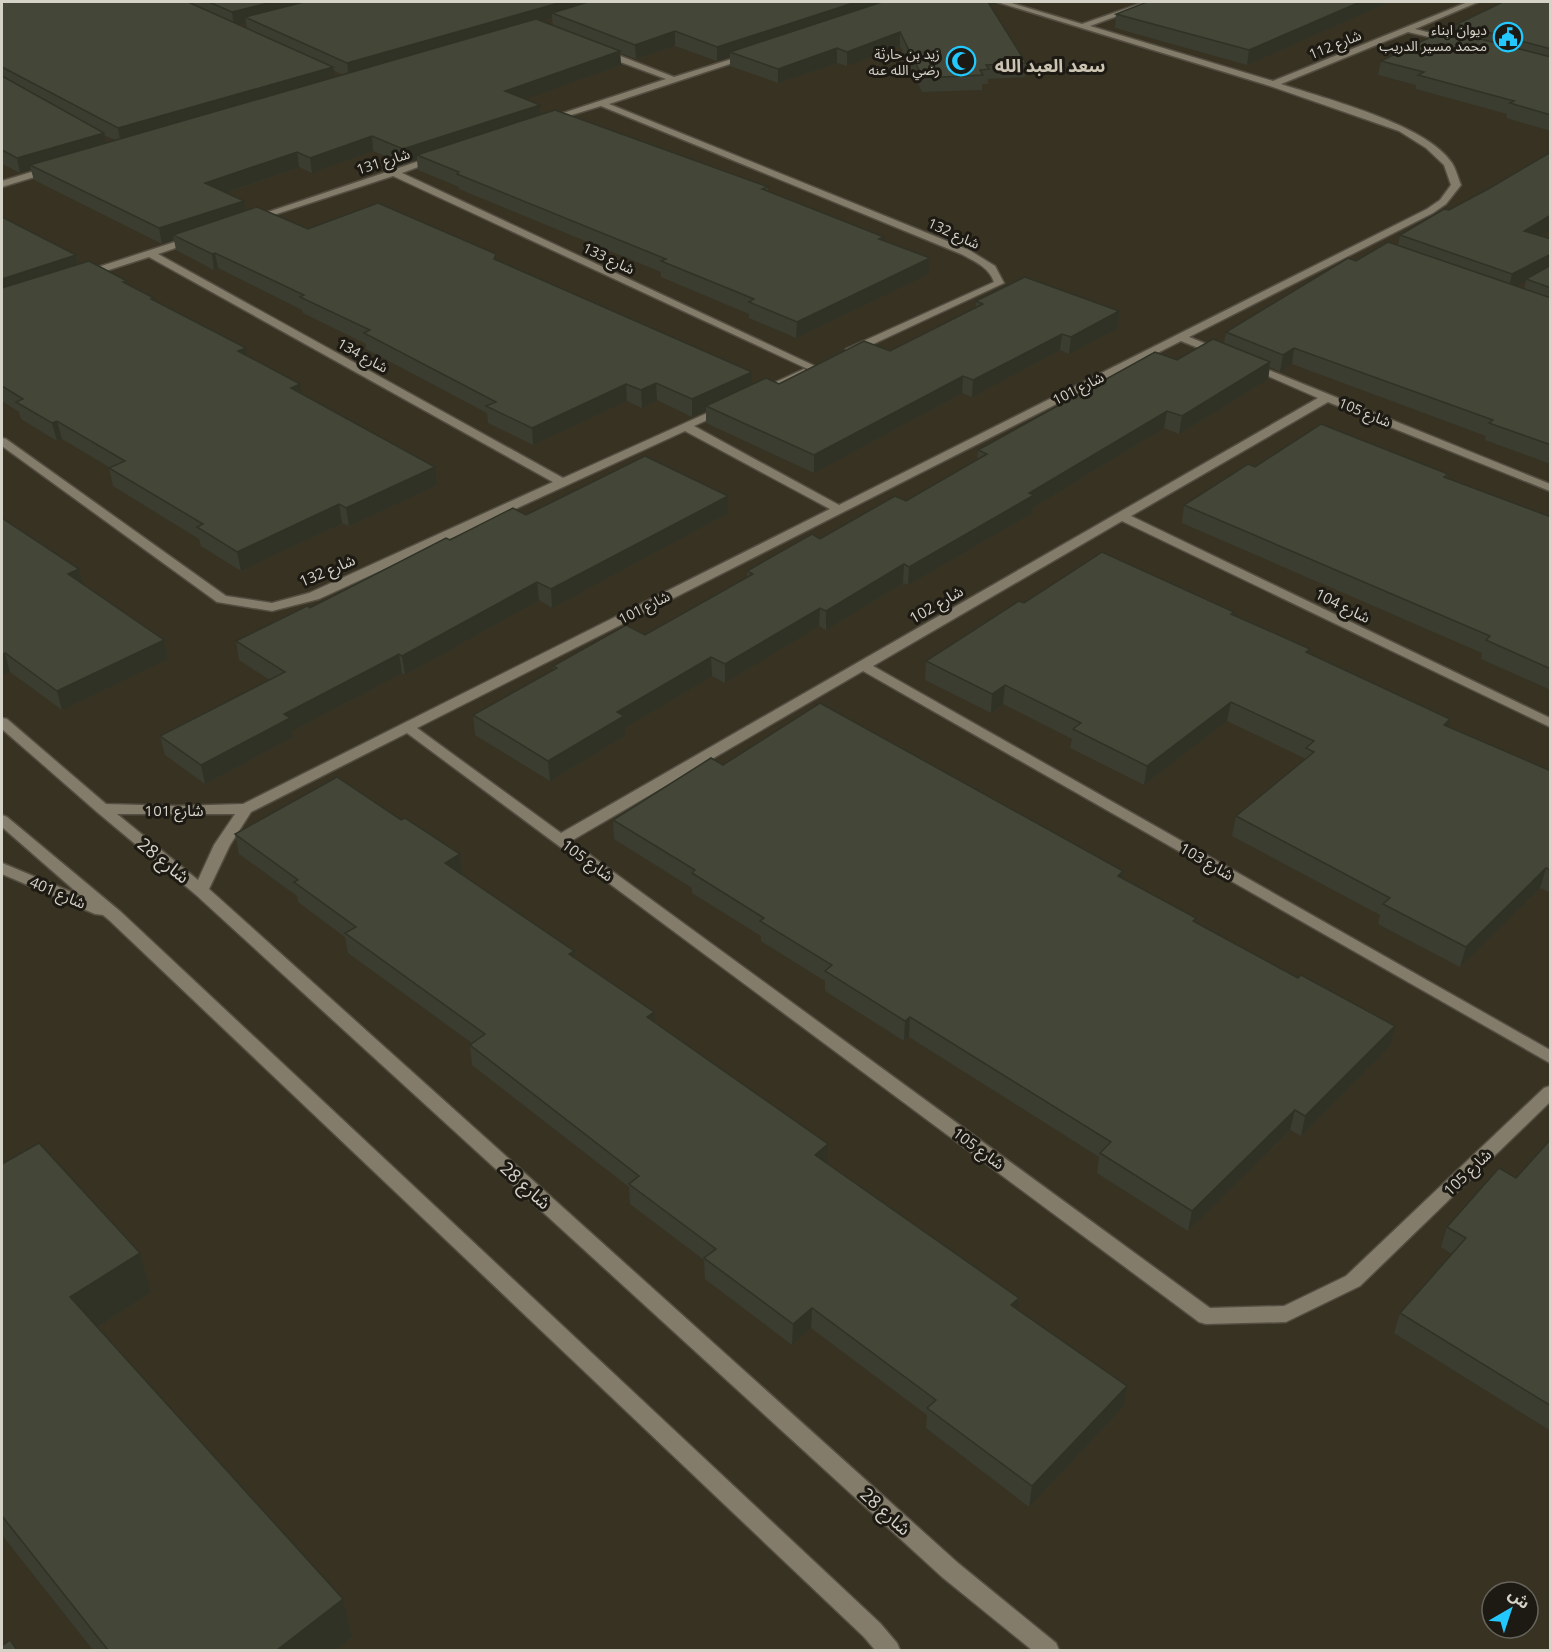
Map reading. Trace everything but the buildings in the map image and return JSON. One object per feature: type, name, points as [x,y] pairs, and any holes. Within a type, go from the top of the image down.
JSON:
[{"type":"street","name":"شارع 101","points":[[102,809],[177,811],[246,809],[1179,337],[1369,247],[1443,202],[1456,185],[1448,164],[1429,146],[1402,129],[1272,84],[1001,2]]},
{"type":"street","points":[[1084,26],[1151,2]]},
{"type":"street","name":"شارع 112","points":[[1272,84],[1474,2]]},
{"type":"street","points":[[1407,29],[1462,44]]},
{"type":"street","points":[[590,47],[673,80]]},
{"type":"street","points":[[535,125],[763,50]]},
{"type":"street","name":"شارع 132","points":[[600,103],[965,252],[991,267],[999,276],[999,283],[836,358]]},
{"type":"street","name":"شارع 131","points":[[239,223],[448,154]]},
{"type":"street","points":[[2,184],[66,165]]},
{"type":"street","name":"شارع 133","points":[[393,172],[814,368]]},
{"type":"street","points":[[69,279],[205,234]]},
{"type":"street","name":"شارع 134","points":[[149,253],[562,482]]},
{"type":"street","name":"شارع 105","points":[[1179,337],[1551,488]]},
{"type":"street","name":"شارع 132","points":[[2,441],[222,599],[272,607],[314,596],[825,363]]},
{"type":"street","name":"شارع 102","points":[[561,840],[1328,397]]},
{"type":"street","points":[[686,426],[838,509]]},
{"type":"street","name":"شارع 104","points":[[1122,516],[1551,723]]},
{"type":"street","name":"شارع 103","points":[[863,666],[1551,1057]]},
{"type":"street","name":"شارع 28","points":[[2,722],[102,809],[201,890],[932,1554],[1047,1650]]},
{"type":"street","name":"شارع 105","points":[[407,727],[1206,1316],[1286,1314],[1353,1281],[1551,1092]]},
{"type":"street","name":"شارع 101","points":[[201,890],[222,845],[246,809]]},
{"type":"street","points":[[2,820],[115,916],[872,1630],[889,1650]]},
{"type":"street","name":"شارع 401","points":[[2,868],[115,916]]},
{"type":"place","name":"ديوان ابناء محمد مسير الدريب","points":[[1508,37]]},
{"type":"place","name":"زيد بن حارثة رضي الله عنه","points":[[961,61]]},
{"type":"district","name":"سعد العبد الله","points":[[1050,65]]}]
